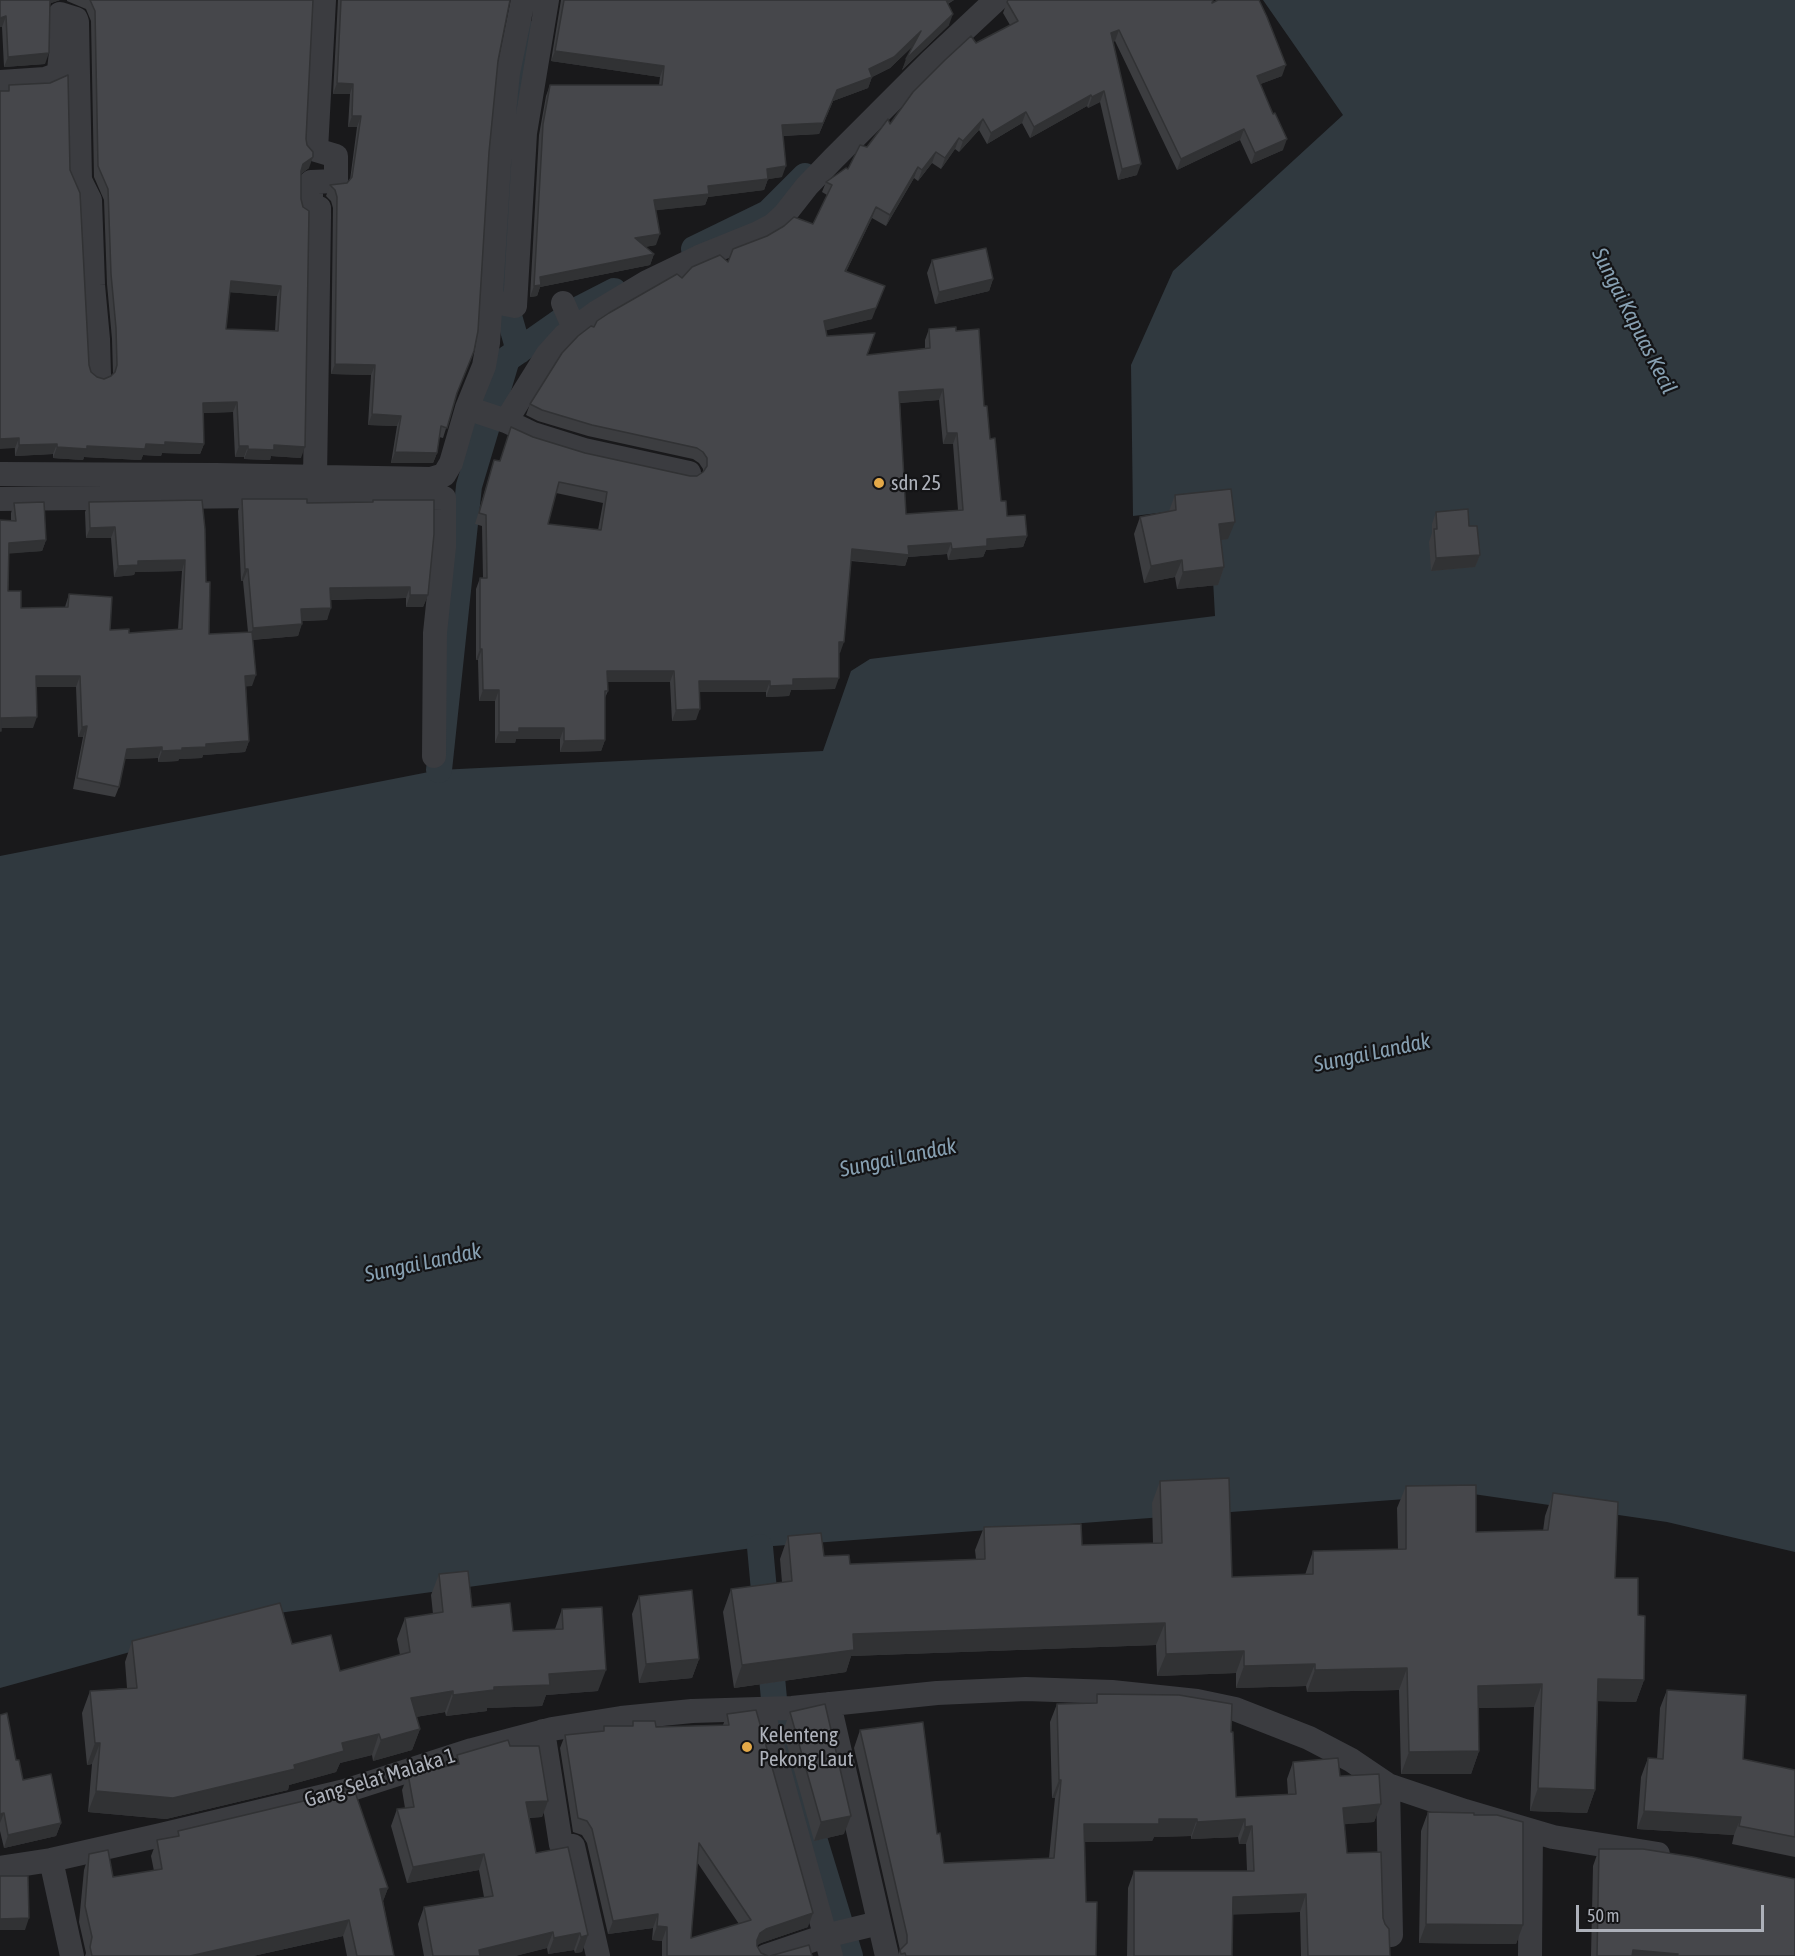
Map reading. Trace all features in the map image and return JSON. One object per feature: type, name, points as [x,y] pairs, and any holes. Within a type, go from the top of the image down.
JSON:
[{"type":"street","points":[[315,478],[319,208],[311,209],[312,182],[336,181],[336,156],[316,150],[324,0]]},
{"type":"street","points":[[490,301],[515,306],[513,132],[508,73],[523,0]]},
{"type":"street","points":[[434,756],[435,633],[444,548],[444,486],[466,408],[484,366],[488,343],[490,301],[513,132],[547,0]]},
{"type":"street","points":[[506,421],[547,355],[574,328],[647,282],[773,225],[785,214],[807,186],[931,61],[996,0]]},
{"type":"street","points":[[0,82],[45,79],[56,75],[59,70],[64,12]]},
{"type":"street","points":[[64,12],[80,180],[90,200],[99,375]]},
{"type":"street","points":[[562,303],[574,328]]},
{"type":"street","points":[[466,408],[506,421],[533,434],[584,450],[689,473]]},
{"type":"street","points":[[0,474],[62,486],[444,486]]},
{"type":"street","points":[[216,486],[315,478],[431,479],[444,486]]},
{"type":"street","points":[[0,499],[62,486]]},
{"type":"street","name":"Gang Selat Malaka 1","points":[[0,1868],[51,1860],[345,1791],[472,1750],[543,1731],[633,1716],[692,1711],[792,1708],[937,1693],[1026,1689],[1112,1692],[1197,1701],[1235,1709],[1309,1738],[1351,1760],[1388,1785],[1531,1831],[1570,1840],[1679,1858]]},
{"type":"street","points":[[829,1704],[887,1956]]},
{"type":"street","points":[[762,1709],[828,1946]]},
{"type":"street","points":[[543,1731],[561,1845],[573,1846],[598,1956]]},
{"type":"street","points":[[1388,1785],[1390,1935]]},
{"type":"street","points":[[1530,1956],[1531,1831]]},
{"type":"street","points":[[51,1860],[72,1956]]},
{"type":"street","points":[[766,1956],[828,1946],[879,1923]]},
{"type":"water","points":[[1263,0],[1795,0],[1795,1552],[1667,1522],[1473,1494],[760,1547],[264,1615],[0,1688],[0,856],[439,770],[823,751],[851,671],[870,659],[1215,616],[1209,507],[1133,516],[1131,365],[1173,271],[1343,115]]},
{"type":"building","points":[[0,0],[50,0],[49,53],[8,57],[6,16],[0,18]]},
{"type":"building","points":[[90,0],[313,0],[306,139],[307,145],[313,152],[313,157],[303,164],[301,171],[301,199],[303,207],[309,211],[305,447],[274,445],[274,450],[248,449],[248,446],[239,446],[237,402],[203,403],[204,444],[165,442],[165,445],[146,444],[145,449],[87,446],[87,449],[57,447],[57,444],[19,445],[19,438],[0,439],[0,91],[9,91],[9,85],[50,83],[68,75],[70,170],[80,193],[89,365],[91,372],[104,379],[115,372],[117,365],[108,189],[98,166],[95,11]],"holes":[[[231,281],[281,286],[278,331],[226,329]]]},
{"type":"building","points":[[341,0],[510,0],[498,61],[489,152],[478,331],[474,351],[457,393],[447,428],[441,426],[437,453],[395,452],[401,416],[372,414],[375,365],[335,364],[337,197],[330,185],[347,183],[352,177],[361,116],[352,116],[353,84],[337,83]]},
{"type":"building","points":[[564,0],[946,0],[953,14],[906,59],[921,31],[894,57],[869,69],[872,77],[837,90],[823,123],[782,125],[786,166],[767,169],[768,179],[708,186],[709,194],[654,200],[660,234],[635,238],[654,254],[540,277],[541,285],[534,286],[543,124],[550,85],[662,85],[664,66],[555,51]]},
{"type":"building","points":[[1008,0],[1213,0],[1212,3],[1218,0],[1259,0],[1286,65],[1257,76],[1273,114],[1275,113],[1287,139],[1255,153],[1244,129],[1181,159],[1119,30],[1111,33],[1141,164],[1122,169],[1104,91],[1092,97],[1091,95],[1034,127],[1026,112],[991,133],[983,119],[963,141],[959,138],[945,158],[936,152],[922,170],[918,167],[890,215],[876,207],[845,271],[885,286],[876,308],[824,321],[827,336],[875,333],[867,355],[930,348],[929,329],[956,327],[956,331],[979,329],[984,406],[987,406],[990,439],[995,438],[1001,501],[1006,501],[1007,516],[1025,515],[1027,536],[987,539],[987,546],[952,549],[951,543],[908,546],[909,555],[852,549],[844,642],[839,642],[839,678],[793,679],[793,685],[770,686],[770,681],[699,681],[700,709],[676,710],[674,671],[607,671],[605,740],[564,741],[564,728],[519,728],[519,732],[499,732],[499,690],[483,690],[482,649],[480,649],[480,578],[487,578],[486,515],[479,513],[494,460],[500,461],[511,427],[533,437],[585,453],[690,476],[697,476],[707,466],[707,458],[697,448],[592,425],[542,410],[530,404],[562,353],[578,336],[591,326],[594,327],[597,321],[677,274],[682,278],[692,267],[720,255],[728,262],[733,249],[767,236],[794,217],[813,224],[832,185],[826,182],[846,168],[848,169],[860,145],[867,147],[888,119],[890,124],[913,92],[945,60],[971,36],[976,43],[1018,21]],"holes":[[[943,389],[947,433],[957,433],[963,510],[906,514],[899,392]],[[559,482],[607,492],[601,530],[548,524]]]},
{"type":"building","points":[[986,248],[993,279],[939,292],[932,260]]},
{"type":"building","points":[[1231,489],[1235,522],[1219,524],[1224,567],[1183,572],[1182,560],[1151,566],[1140,517],[1176,510],[1175,495]]},
{"type":"building","points":[[242,499],[307,499],[307,503],[434,500],[434,534],[428,595],[410,595],[410,587],[330,588],[331,608],[301,609],[302,624],[253,628],[248,569],[245,569]]},
{"type":"building","points":[[202,500],[206,582],[210,582],[209,634],[252,632],[256,675],[245,676],[249,741],[206,744],[206,747],[182,748],[182,750],[162,751],[162,747],[127,749],[119,787],[77,778],[87,726],[82,727],[80,676],[36,676],[37,717],[1,718],[0,731],[0,520],[16,521],[14,503],[44,502],[46,540],[9,543],[8,591],[21,591],[21,608],[68,607],[69,594],[112,597],[110,630],[129,629],[129,633],[182,629],[185,560],[138,561],[138,565],[118,566],[115,527],[90,528],[89,502]]},
{"type":"building","points":[[1468,509],[1469,526],[1477,526],[1480,555],[1436,558],[1434,529],[1437,529],[1436,512]]},
{"type":"building","points":[[1229,1478],[1232,1577],[1313,1574],[1313,1551],[1406,1549],[1406,1486],[1476,1485],[1476,1532],[1548,1530],[1553,1493],[1618,1502],[1615,1578],[1638,1578],[1638,1615],[1645,1616],[1644,1680],[1598,1679],[1595,1790],[1538,1788],[1542,1684],[1478,1686],[1479,1751],[1409,1752],[1407,1668],[1315,1670],[1315,1664],[1244,1666],[1244,1651],[1166,1654],[1165,1623],[853,1634],[854,1650],[742,1665],[731,1589],[792,1581],[788,1536],[821,1533],[824,1556],[849,1555],[850,1564],[985,1559],[984,1527],[1081,1524],[1082,1545],[1162,1543],[1160,1481]]},
{"type":"building","points":[[468,1571],[472,1607],[510,1603],[513,1631],[563,1629],[562,1609],[602,1607],[606,1670],[549,1674],[550,1685],[494,1687],[494,1690],[453,1695],[453,1691],[411,1698],[420,1729],[381,1740],[379,1734],[342,1743],[344,1751],[294,1765],[295,1769],[173,1798],[96,1791],[100,1743],[95,1743],[90,1691],[137,1688],[132,1641],[280,1603],[292,1644],[331,1635],[340,1671],[410,1652],[405,1618],[443,1612],[439,1574]]},
{"type":"building","points":[[692,1590],[699,1659],[646,1664],[639,1596]]},
{"type":"building","points":[[1667,1690],[1746,1695],[1743,1759],[1795,1770],[1795,1837],[1739,1826],[1741,1817],[1644,1811],[1648,1758],[1663,1759]]},
{"type":"building","points":[[1097,1694],[1179,1695],[1232,1704],[1231,1732],[1233,1732],[1236,1797],[1296,1794],[1293,1762],[1338,1758],[1340,1776],[1379,1774],[1381,1804],[1343,1808],[1347,1853],[1381,1852],[1383,1918],[1389,1929],[1390,1956],[1308,1956],[1306,1894],[1233,1897],[1232,1956],[1134,1956],[1134,1871],[1254,1871],[1252,1826],[1245,1827],[1245,1819],[1197,1822],[1197,1819],[1159,1819],[1159,1824],[1084,1824],[1086,1902],[1097,1902],[1096,1956],[906,1956],[905,1953],[901,1954],[900,1950],[907,1943],[907,1935],[860,1730],[923,1722],[937,1834],[940,1833],[944,1863],[1054,1858],[1061,1780],[1059,1780],[1057,1704],[1097,1703]]},
{"type":"building","points":[[825,1704],[851,1816],[821,1822],[790,1712]]},
{"type":"building","points":[[756,1710],[813,1913],[760,1933],[757,1946],[761,1953],[768,1956],[667,1956],[667,1927],[657,1926],[658,1914],[613,1921],[592,1829],[587,1821],[578,1818],[565,1735],[604,1731],[604,1726],[633,1726],[633,1721],[655,1721],[656,1727],[729,1725],[727,1714]],"holes":[[[699,1843],[751,1920],[691,1938]]]},
{"type":"building","points":[[7,1713],[16,1760],[19,1760],[23,1780],[51,1774],[61,1823],[8,1835],[4,1813],[0,1814],[0,1715]]},
{"type":"building","points":[[508,1740],[510,1746],[539,1746],[548,1801],[526,1802],[536,1853],[568,1847],[588,1935],[581,1937],[580,1933],[554,1938],[553,1932],[479,1950],[480,1956],[433,1956],[424,1907],[493,1896],[484,1854],[413,1867],[397,1809],[414,1807],[408,1774],[459,1764],[457,1755]]},
{"type":"building","points":[[354,1789],[388,1888],[380,1889],[394,1956],[357,1956],[349,1920],[190,1956],[92,1956],[90,1947],[92,1937],[85,1906],[89,1854],[108,1850],[113,1877],[162,1869],[157,1840],[179,1836],[178,1831]]},
{"type":"building","points":[[1428,1812],[1497,1815],[1523,1822],[1523,1925],[1426,1924]]},
{"type":"building","points":[[1599,1849],[1643,1849],[1693,1857],[1795,1879],[1795,1956],[1677,1956],[1678,1954],[1633,1950],[1632,1956],[1597,1956]]},
{"type":"building","points":[[0,1876],[28,1876],[29,1918],[0,1919]]},
{"type":"building","points":[[809,1945],[812,1956],[770,1956]]},
{"type":"waterway","points":[[519,351],[507,309],[505,216],[521,81],[530,34]]},
{"type":"waterway","points":[[694,249],[768,213],[805,176]]},
{"type":"waterway","points":[[439,770],[469,486],[507,359],[577,310],[614,291]]},
{"type":"waterway","points":[[760,1547],[775,1710],[850,1956]]},
{"type":"place","name":"sdn 25","points":[[879,483]]},
{"type":"place","name":"Kelenteng Pekong Laut","points":[[747,1747]]},
{"type":"water label","name":"Sungai Kapuas Kecil","points":[[1634,321]]},
{"type":"water label","name":"Sungai Landak","points":[[1372,1053]]},
{"type":"water label","name":"Sungai Landak","points":[[898,1158]]},
{"type":"water label","name":"Sungai Landak","points":[[423,1263]]}]
